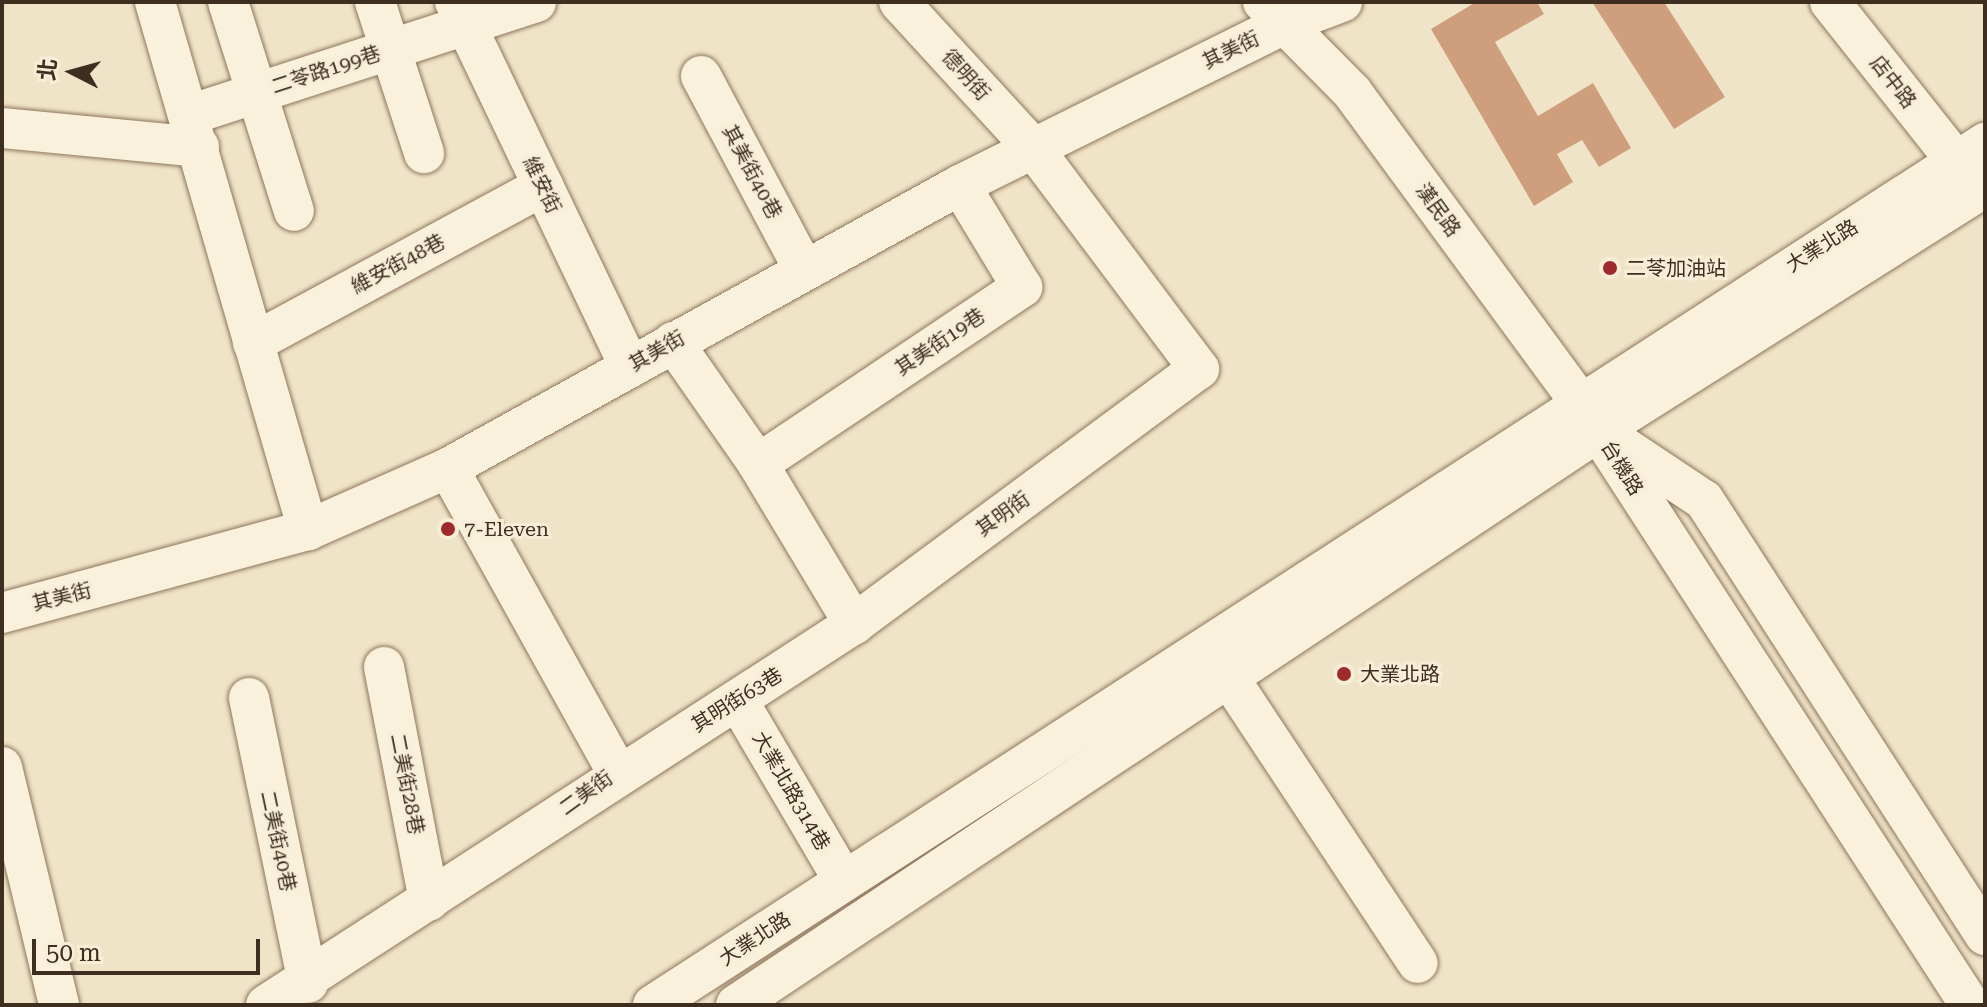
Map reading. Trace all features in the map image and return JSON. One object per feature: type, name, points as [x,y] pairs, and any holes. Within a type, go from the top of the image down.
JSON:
[{"type":"street","points":[[155,2],[308,530]]},
{"type":"street","points":[[228,2],[294,211]]},
{"type":"street","points":[[375,2],[424,153]]},
{"type":"street","points":[[459,14],[536,2]]},
{"type":"street","name":"德明街","points":[[899,2],[1033,148]]},
{"type":"street","name":"其美街","points":[[2,613],[308,530],[448,468],[803,268],[1033,148],[1275,12],[1342,2]]},
{"type":"street","name":"店中路","points":[[1830,2],[1975,164]]},
{"type":"street","name":"漢民路","points":[[1275,12],[1352,92],[1588,416]]},
{"type":"street","name":"二苓路199巷","points":[[2,128],[194,131],[257,93],[391,49],[459,14]]},
{"type":"street","name":"維安街","points":[[459,14],[630,367]]},
{"type":"street","name":"其美街40巷","points":[[701,76],[803,268]]},
{"type":"street","name":"其明街","points":[[854,624],[1199,369],[1033,148]]},
{"type":"street","name":"大業北路","points":[[653,1005],[844,881],[1588,416],[1975,164]]},
{"type":"street","name":"其美街19巷","points":[[758,464],[1022,287],[960,185]]},
{"type":"street","name":"維安街48巷","points":[[253,343],[543,186]]},
{"type":"street","points":[[673,342],[758,464],[854,624]]},
{"type":"street","name":"大業北路","points":[[736,1005],[1231,681],[1588,416]]},
{"type":"street","name":"台機路","points":[[1588,416],[1704,500],[1985,935]]},
{"type":"street","name":"台機路","points":[[1588,416],[1970,1005]]},
{"type":"street","name":"二美街","points":[[266,1005],[308,983],[618,773],[448,468]]},
{"type":"street","name":"其明街63巷","points":[[618,773],[738,701],[854,624]]},
{"type":"street","name":"二美街28巷","points":[[384,667],[429,901]]},
{"type":"street","points":[[1231,681],[1418,963]]},
{"type":"street","name":"二美街40巷","points":[[249,698],[308,983]]},
{"type":"street","name":"大業北路314巷","points":[[738,701],[844,881]]},
{"type":"street","points":[[2,767],[59,1005]]},
{"type":"building","points":[[1476,2],[1537,2],[1544,14],[1495,42],[1538,116],[1593,83],[1631,148],[1599,167],[1582,140],[1557,154],[1573,182],[1534,206],[1431,29]]},
{"type":"building","points":[[1592,2],[1664,2],[1725,97],[1674,129]]},
{"type":"place","name":"二苓加油站","points":[[1610,268]]},
{"type":"place","name":"7-Eleven","points":[[448,529]]},
{"type":"place","name":"大業北路","points":[[1344,674]]}]
